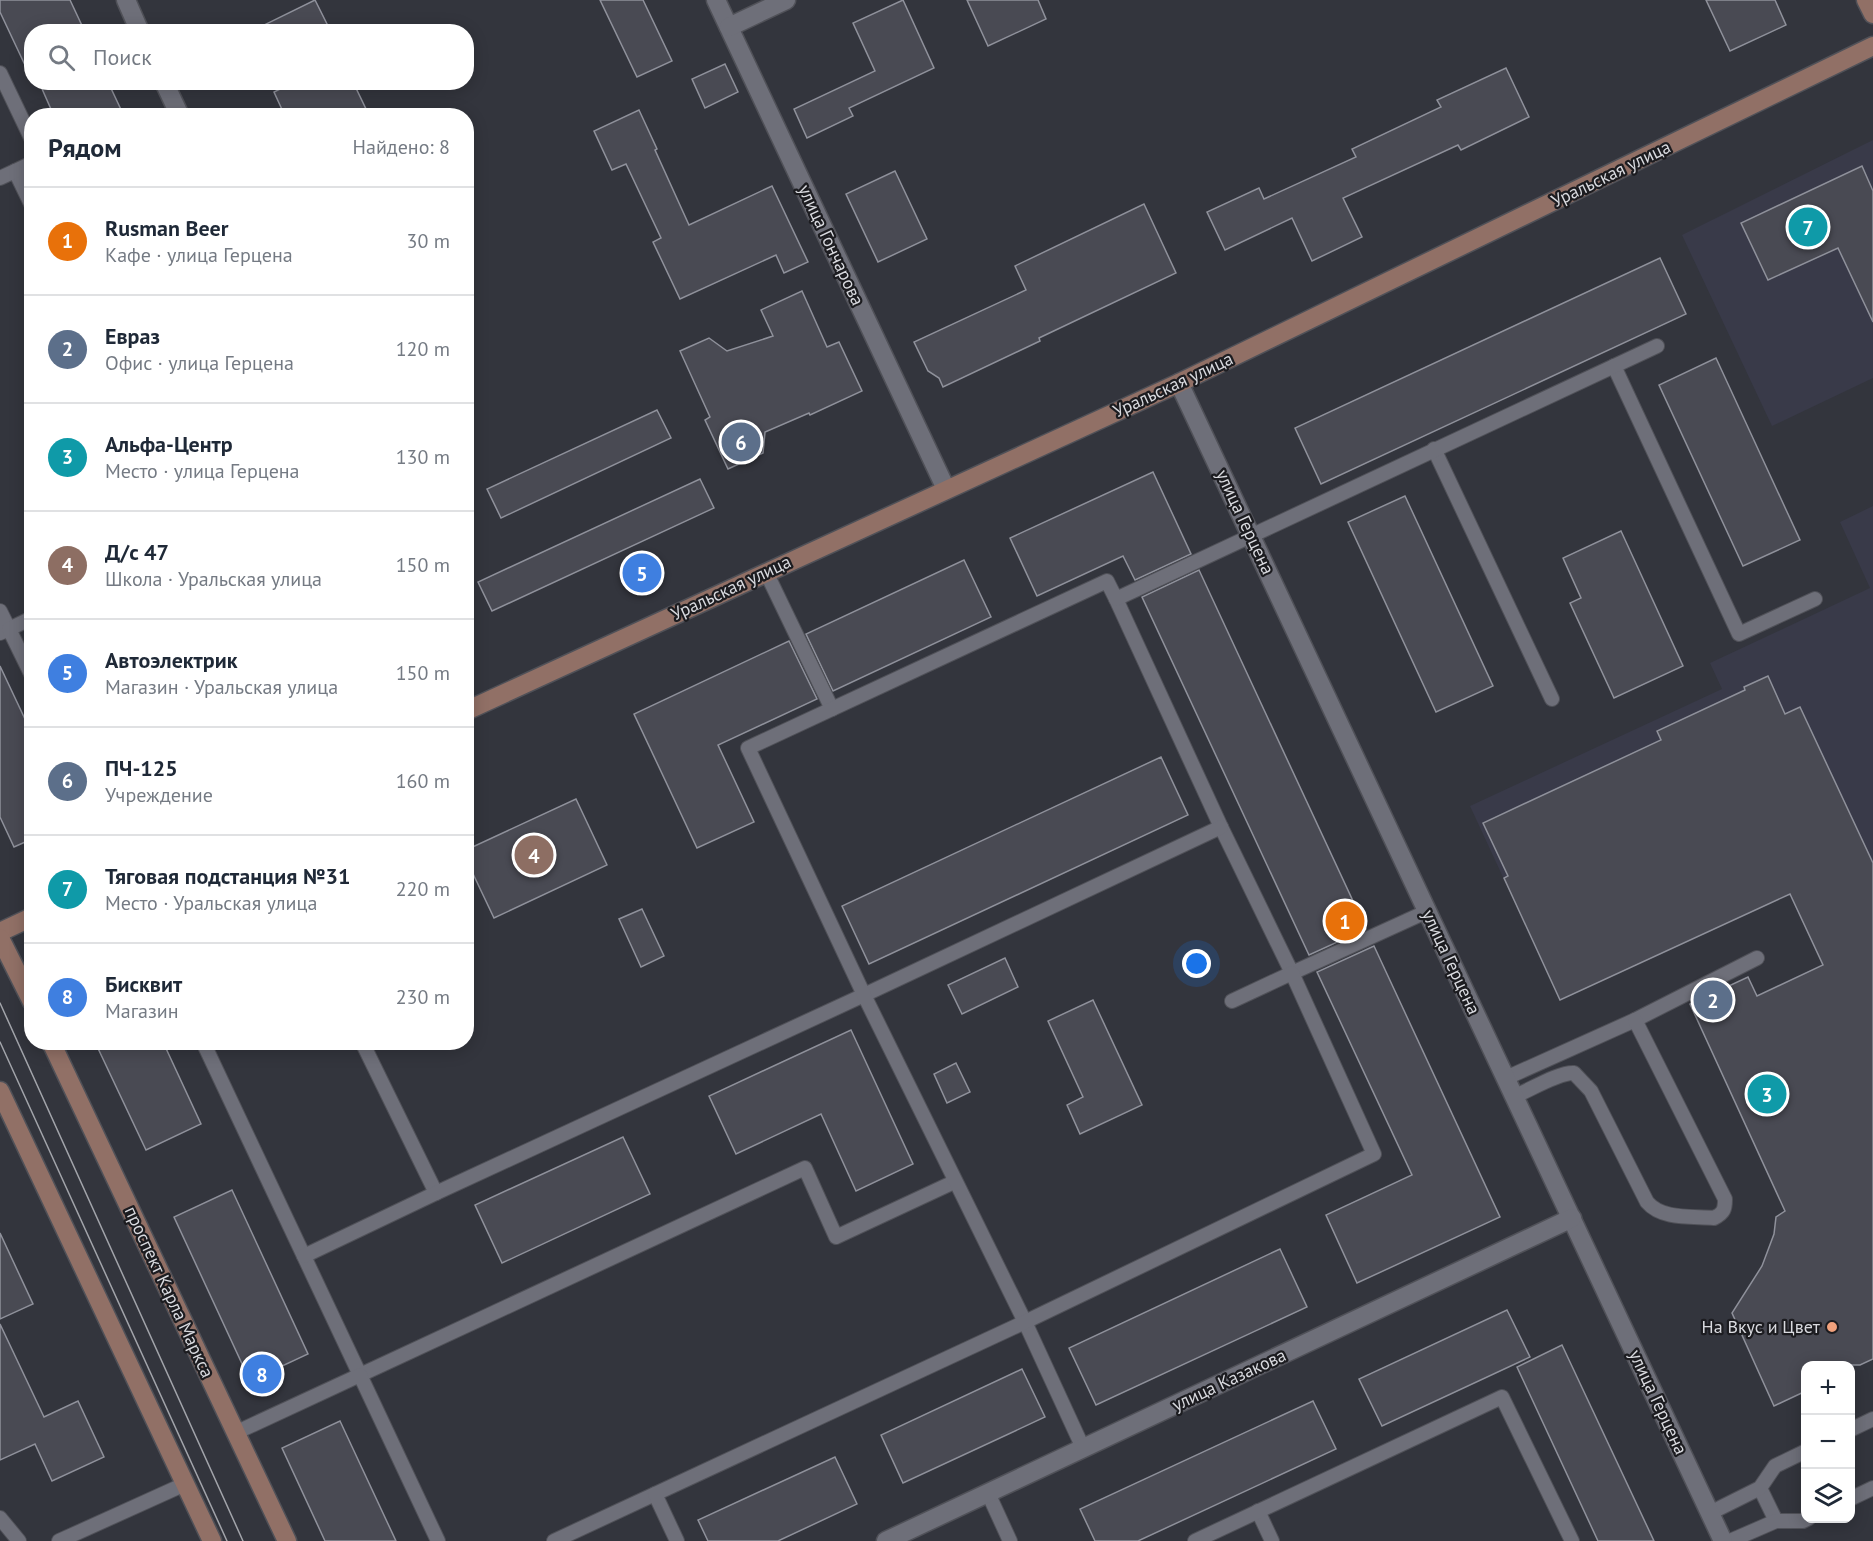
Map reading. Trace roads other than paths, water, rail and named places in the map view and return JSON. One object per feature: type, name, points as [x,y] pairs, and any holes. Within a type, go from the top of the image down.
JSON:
[{"type":"street","points":[[126,0],[136,24]]},
{"type":"street","name":"улица Гончарова","points":[[716,0],[946,489]]},
{"type":"street","points":[[729,27],[786,0]]},
{"type":"street","points":[[1866,0],[1873,14]]},
{"type":"street","name":"Уральская улица","points":[[474,707],[1179,382],[1873,46]]},
{"type":"street","points":[[168,90],[176,108]]},
{"type":"street","name":"улица Герцена","points":[[1179,382],[1723,1541]]},
{"type":"street","points":[[0,932],[24,921]]},
{"type":"street","points":[[0,938],[24,986]]},
{"type":"street","name":"проспект Карла Маркса","points":[[55,1050],[287,1541]]},
{"type":"street","points":[[0,1091],[212,1541]]},
{"type":"street","name":"улица Казакова","points":[[886,1541],[1572,1218]]},
{"type":"lane","points":[[0,73],[24,123]]},
{"type":"lane","points":[[0,178],[24,167]]},
{"type":"lane","points":[[15,171],[24,190]]},
{"type":"lane","points":[[1116,599],[1658,346]]},
{"type":"lane","points":[[1614,366],[1739,634],[1815,599]]},
{"type":"lane","points":[[1434,449],[1552,699]]},
{"type":"lane","points":[[766,572],[832,709]]},
{"type":"lane","points":[[554,1541],[1024,1322],[1374,1154],[1292,973],[1107,581],[748,748],[864,995],[1024,1322],[1083,1448]]},
{"type":"lane","points":[[0,611],[4,631],[24,663]]},
{"type":"lane","points":[[4,631],[24,622]]},
{"type":"lane","points":[[304,1256],[436,1192],[864,995],[1221,826]]},
{"type":"lane","points":[[1232,1001],[1428,911]]},
{"type":"lane","points":[[1506,1078],[1635,1020],[1757,958]]},
{"type":"lane","points":[[1567,1051],[1574,1073],[1590,1091],[1647,1202],[1653,1209],[1666,1215],[1714,1218],[1721,1215],[1725,1209],[1725,1198],[1635,1020]]},
{"type":"lane","points":[[207,1050],[438,1541]]},
{"type":"lane","points":[[366,1050],[436,1192]]},
{"type":"lane","points":[[1515,1096],[1556,1077],[1574,1073]]},
{"type":"lane","points":[[235,1433],[805,1168],[837,1237],[954,1182]]},
{"type":"lane","points":[[1195,1541],[1503,1397],[1572,1541]]},
{"type":"lane","points":[[1855,1428],[1873,1419]]},
{"type":"lane","points":[[1710,1513],[1760,1488],[1775,1466],[1801,1454]]},
{"type":"lane","points":[[59,1541],[185,1484]]},
{"type":"lane","points":[[1760,1488],[1776,1521]]},
{"type":"lane","points":[[1855,1496],[1873,1488]]},
{"type":"lane","points":[[988,1493],[1010,1541]]},
{"type":"lane","points":[[655,1494],[677,1541]]},
{"type":"lane","points":[[1258,1511],[1272,1541]]},
{"type":"lane","points":[[0,1518],[20,1541]]},
{"type":"lane","points":[[1730,1541],[1776,1521],[1801,1521]]},
{"type":"tram line","points":[[0,1003],[243,1541]]},
{"type":"tram line","points":[[0,1042],[227,1541]]},
{"type":"place","name":"Тяговая подстанция №31","points":[[1808,227]]},
{"type":"place","name":"ПЧ-125","points":[[741,442]]},
{"type":"place","name":"Автоэлектрик","points":[[642,573]]},
{"type":"place","name":"Д/с 47","points":[[534,855]]},
{"type":"place","name":"Rusman Beer","points":[[1345,921]]},
{"type":"place","name":"Евраз","points":[[1713,1000]]},
{"type":"place","name":"Альфа-Центр","points":[[1767,1094]]},
{"type":"place","name":"На Вкус и Цвет","points":[[1832,1327]]},
{"type":"place","name":"Бисквит","points":[[262,1374]]}]
